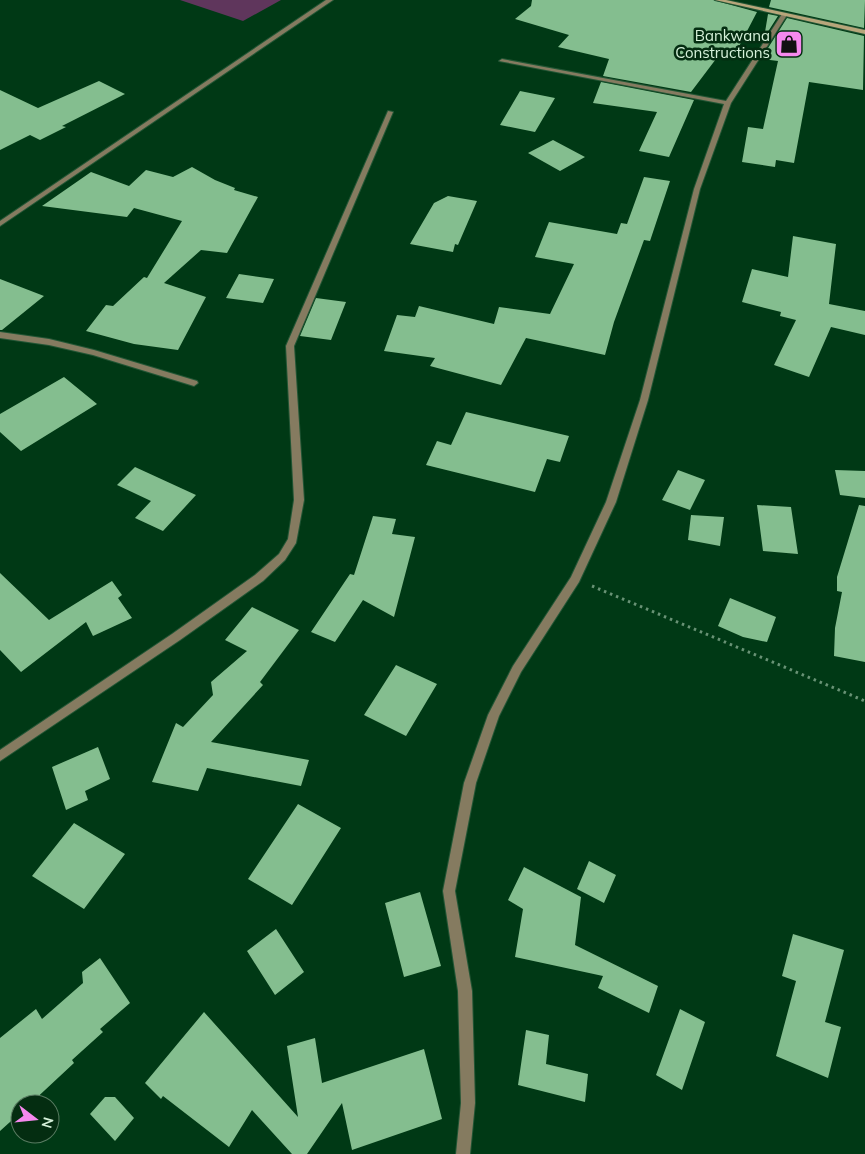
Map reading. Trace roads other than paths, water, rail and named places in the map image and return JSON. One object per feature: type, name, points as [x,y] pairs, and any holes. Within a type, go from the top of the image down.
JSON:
[{"type":"street","points":[[0,224],[330,0]]},
{"type":"street","points":[[718,0],[865,32]]},
{"type":"street","points":[[463,1154],[468,1103],[465,991],[449,891],[470,783],[494,714],[513,676],[575,579],[611,502],[644,400],[697,189],[728,103],[784,15]]},
{"type":"street","points":[[502,61],[728,103]]},
{"type":"street","points":[[0,756],[176,637],[258,578],[282,557],[293,540],[299,500],[290,346],[390,112]]},
{"type":"street","points":[[0,335],[49,342],[194,383]]},
{"type":"place","name":"Bankwana Constructions","points":[[789,44]]}]
